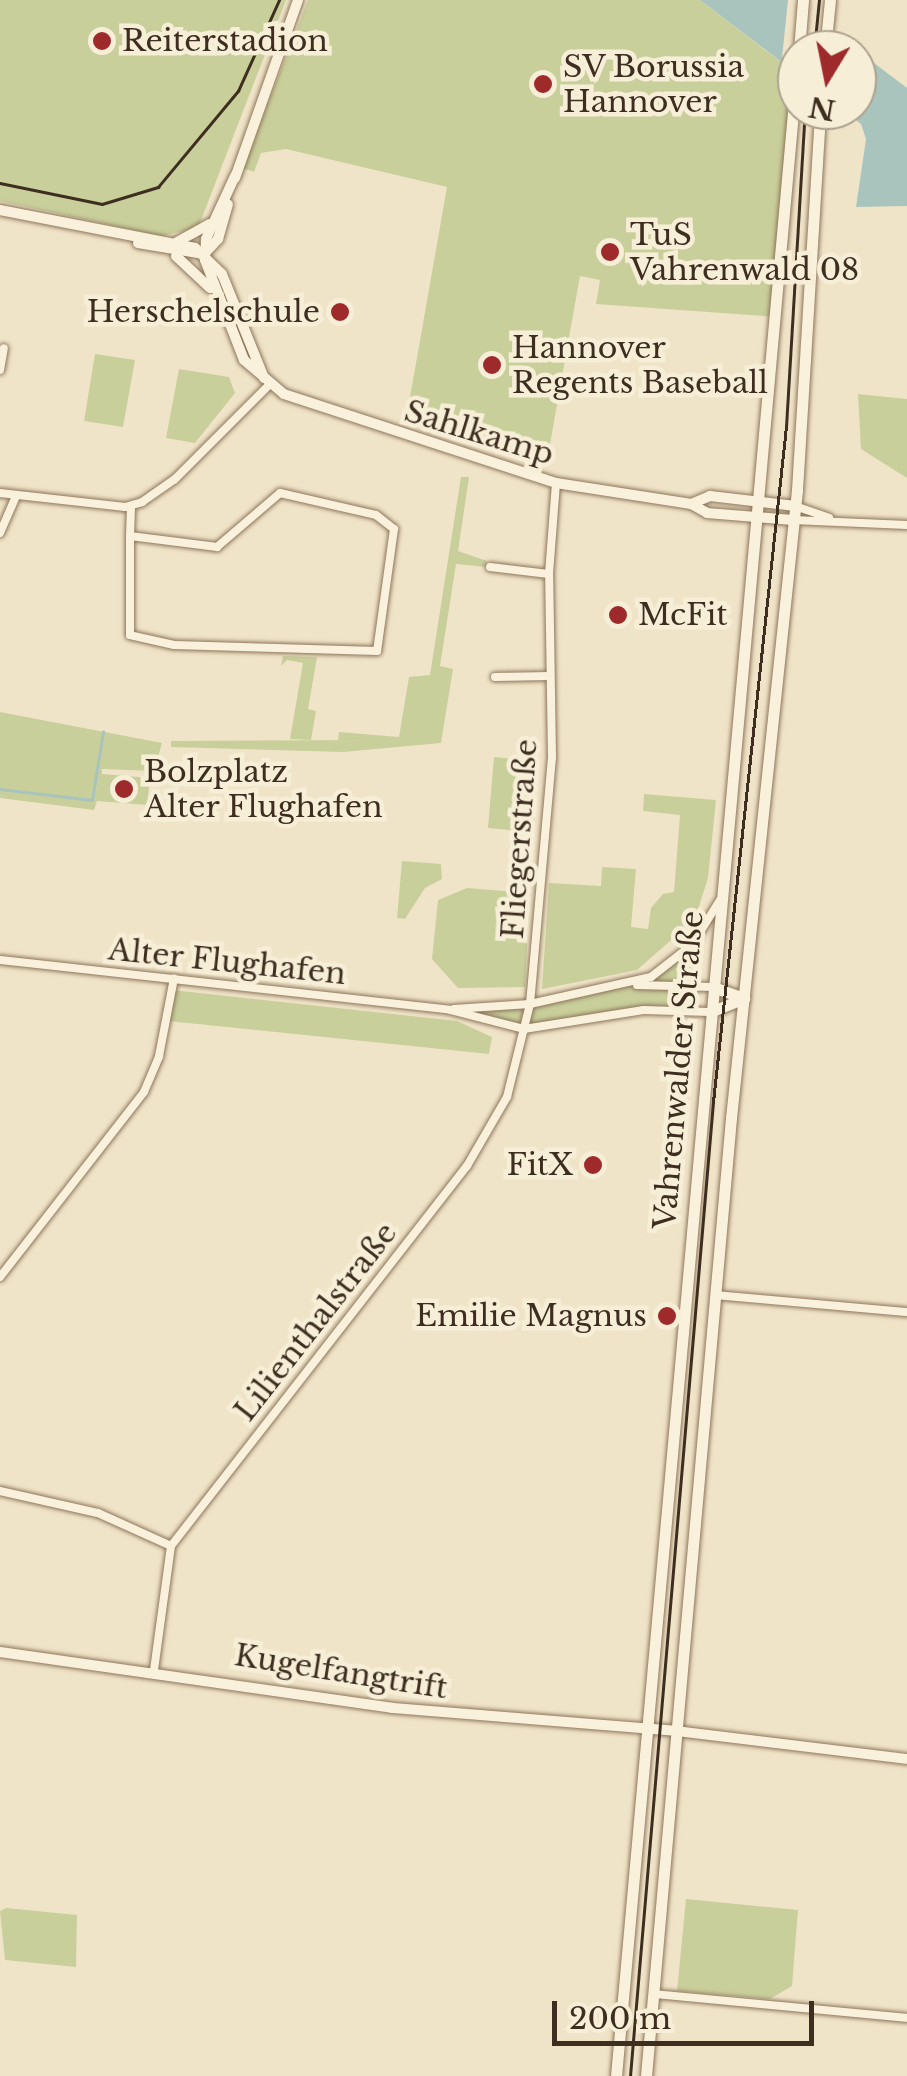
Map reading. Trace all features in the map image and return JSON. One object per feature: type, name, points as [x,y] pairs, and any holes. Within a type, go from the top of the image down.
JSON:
[{"type":"main road","points":[[827,30],[830,0]]},
{"type":"main road","points":[[801,30],[803,2]]},
{"type":"main road","name":"Vahrenwalder Straße","points":[[616,2076],[710,1012],[762,502],[792,130]]},
{"type":"main road","name":"Vahrenwalder Straße","points":[[646,2076],[744,998],[794,513],[819,130]]},
{"type":"main road","points":[[713,988],[744,998]]},
{"type":"main road","points":[[710,1012],[744,998]]},
{"type":"street","points":[[266,382],[222,274],[218,238],[235,176],[298,0]]},
{"type":"street","points":[[235,176],[204,254],[217,297],[244,360],[266,382]]},
{"type":"street","points":[[0,210],[204,254],[222,274]]},
{"type":"street","points":[[170,247],[195,237],[216,216]]},
{"type":"street","points":[[204,254],[218,238]]},
{"type":"street","points":[[170,247],[197,270],[217,297]]},
{"type":"street","points":[[0,370],[4,348]]},
{"type":"street","points":[[0,493],[130,506],[175,479],[266,382]]},
{"type":"street","name":"Sahlkamp","points":[[266,382],[365,424],[556,483],[691,504],[707,513],[759,520],[794,513]]},
{"type":"street","name":"Fliegerstraße","points":[[530,1004],[552,757],[549,574],[556,483]]},
{"type":"street","points":[[130,506],[130,536],[130,635],[174,645],[376,651],[396,540],[394,529],[376,515],[280,493],[217,547],[130,536]]},
{"type":"street","points":[[0,533],[16,496]]},
{"type":"street","name":"Sahlkamp","points":[[691,504],[710,496],[762,502],[794,513]]},
{"type":"street","points":[[794,513],[907,525]]},
{"type":"street","points":[[490,566],[549,574]]},
{"type":"street","points":[[494,677],[550,676]]},
{"type":"street","name":"Alter Flughafen","points":[[632,984],[678,959],[721,898]]},
{"type":"street","name":"Alter Flughafen","points":[[0,960],[450,1010],[524,1028],[644,1010],[710,1012]]},
{"type":"street","points":[[0,1276],[144,1092],[160,1056],[174,978]]},
{"type":"street","name":"Alter Flughafen","points":[[450,1010],[530,1004],[632,984],[713,988]]},
{"type":"street","name":"Lilienthalstraße","points":[[171,1546],[486,1140],[507,1096],[530,1004]]},
{"type":"street","points":[[716,1295],[907,1312]]},
{"type":"street","points":[[0,1491],[98,1513],[171,1546],[154,1670]]},
{"type":"street","name":"Kugelfangtrift","points":[[0,1652],[154,1670],[392,1708],[676,1731],[907,1759]]},
{"type":"street","points":[[654,1994],[907,2018]]},
{"type":"green space","points":[[0,0],[286,0],[198,228],[161,236],[0,201]]},
{"type":"green space","points":[[308,0],[700,0],[777,59],[777,130],[791,130],[777,317],[596,304],[600,280],[580,276],[547,461],[406,420],[447,187],[286,149],[261,153],[254,172],[243,168]]},
{"type":"green space","points":[[95,354],[135,360],[123,427],[84,421]]},
{"type":"green space","points":[[179,369],[229,377],[235,393],[195,443],[166,438]]},
{"type":"green space","points":[[858,394],[907,399],[907,478],[861,449]]},
{"type":"green space","points":[[461,477],[469,477],[458,551],[487,561],[486,567],[456,564],[440,666],[453,669],[441,743],[343,752],[171,747],[171,741],[372,740],[338,740],[339,732],[399,737],[409,677],[430,675]]},
{"type":"green space","points":[[283,656],[317,657],[308,709],[316,711],[311,740],[290,739],[303,663],[287,660],[281,666]]},
{"type":"green space","points":[[0,712],[162,743],[154,771],[102,769],[102,774],[150,778],[147,805],[97,801],[94,810],[0,798]]},
{"type":"green space","points":[[494,757],[539,761],[533,832],[488,828]]},
{"type":"green space","points":[[644,794],[716,800],[708,878],[695,919],[637,970],[542,989],[549,883],[601,886],[602,867],[636,869],[631,927],[648,929],[651,908],[663,894],[674,892],[680,815],[643,811]]},
{"type":"green space","points":[[402,861],[441,864],[442,879],[425,888],[405,919],[397,918]]},
{"type":"green space","points":[[467,888],[530,893],[525,987],[458,988],[432,959],[438,900]]},
{"type":"green space","points":[[701,934],[698,1011],[644,1010],[524,1029],[450,1010],[506,1006],[651,977]]},
{"type":"green space","points":[[172,990],[457,1021],[492,1037],[489,1054],[168,1021]]},
{"type":"green space","points":[[686,1899],[798,1910],[792,1986],[770,1999],[677,1991]]},
{"type":"green space","points":[[6,1908],[77,1915],[76,1967],[5,1960],[0,1911]]},
{"type":"water","points":[[700,0],[792,0],[831,30],[777,30],[777,59]]},
{"type":"water","points":[[877,65],[907,88],[907,206],[856,207],[866,139],[863,130],[877,130]]},
{"type":"pier","points":[[788,0],[799,0],[838,30],[785,30]]},
{"type":"waterway","points":[[0,789],[92,800],[103,732]]},
{"type":"tram line","points":[[0,183],[102,204],[158,187],[238,91],[279,0]]},
{"type":"tram line","points":[[816,30],[819,0]]},
{"type":"tram line","points":[[630,2076],[713,1102],[786,427],[804,130]]},
{"type":"place","name":"Reiterstadion","points":[[102,41]]},
{"type":"place","name":"SV Borussia Hannover","points":[[543,84]]},
{"type":"place","name":"TuS Vahrenwald 08","points":[[610,252]]},
{"type":"place","name":"Herschelschule","points":[[340,312]]},
{"type":"place","name":"Hannover Regents Baseball","points":[[492,365]]},
{"type":"place","name":"McFit","points":[[618,615]]},
{"type":"place","name":"Bolzplatz Alter Flughafen","points":[[124,789]]},
{"type":"place","name":"FitX","points":[[593,1165]]},
{"type":"place","name":"Emilie Magnus","points":[[667,1316]]}]
